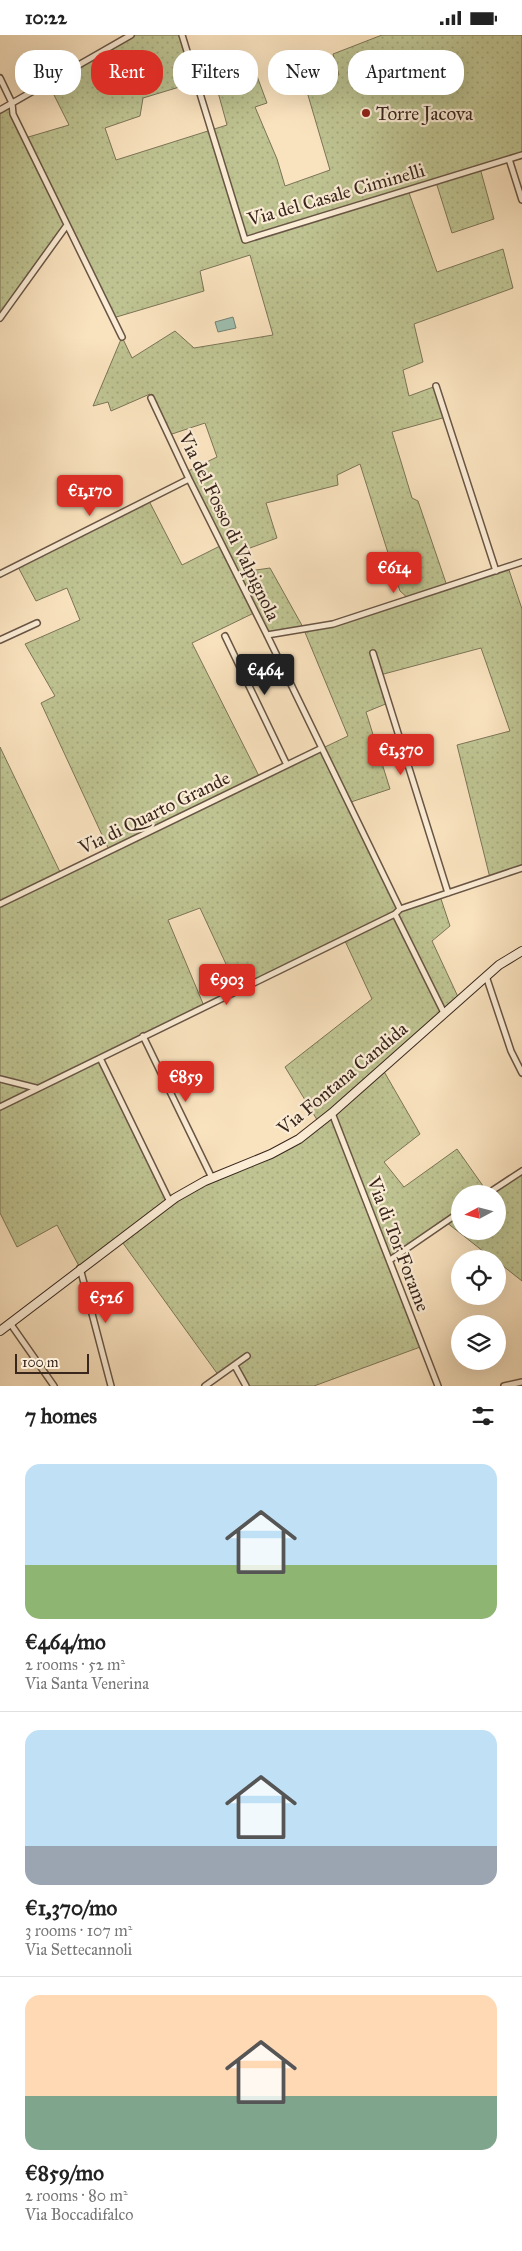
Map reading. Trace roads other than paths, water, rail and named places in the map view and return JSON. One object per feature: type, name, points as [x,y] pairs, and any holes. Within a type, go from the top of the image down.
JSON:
[{"type":"main road","name":"Via Fontana Candida","points":[[0,1331],[80,1268],[170,1202],[212,1178],[283,1149],[332,1113],[504,961],[522,951]]},
{"type":"street","points":[[0,110],[131,35]]},
{"type":"street","name":"Via del Casale Ciminelli","points":[[182,35],[245,240],[522,155]]},
{"type":"street","points":[[0,78],[12,103],[13,115],[122,337]]},
{"type":"street","points":[[509,159],[522,200]]},
{"type":"street","points":[[0,318],[67,225]]},
{"type":"street","points":[[436,386],[496,571]]},
{"type":"street","name":"Via del Fosso di Valpignola","points":[[152,398],[189,479],[400,909]]},
{"type":"street","points":[[0,574],[189,479]]},
{"type":"street","points":[[267,635],[333,624],[522,562]]},
{"type":"street","points":[[0,640],[37,623]]},
{"type":"street","points":[[225,637],[287,765]]},
{"type":"street","points":[[373,653],[448,893]]},
{"type":"street","name":"Via di Quarto Grande","points":[[0,904],[322,749]]},
{"type":"street","points":[[0,1107],[395,914],[400,909],[522,868]]},
{"type":"street","points":[[395,914],[444,1013]]},
{"type":"street","points":[[486,977],[511,1051],[522,1073]]},
{"type":"street","points":[[143,1036],[212,1178]]},
{"type":"street","points":[[100,1058],[170,1202]]},
{"type":"street","points":[[0,1079],[37,1089]]},
{"type":"street","name":"Via di Tor Forame","points":[[332,1113],[438,1386]]},
{"type":"street","points":[[501,1185],[522,1171]]},
{"type":"street","points":[[390,1260],[451,1218]]},
{"type":"street","points":[[80,1268],[111,1386]]},
{"type":"street","points":[[10,1323],[54,1386]]},
{"type":"street","points":[[204,1386],[247,1356]]},
{"type":"street","points":[[235,1365],[246,1386]]},
{"type":"street","points":[[504,1386],[522,1382]]},
{"type":"place","name":"Torre Jacova","points":[[366,113]]}]
